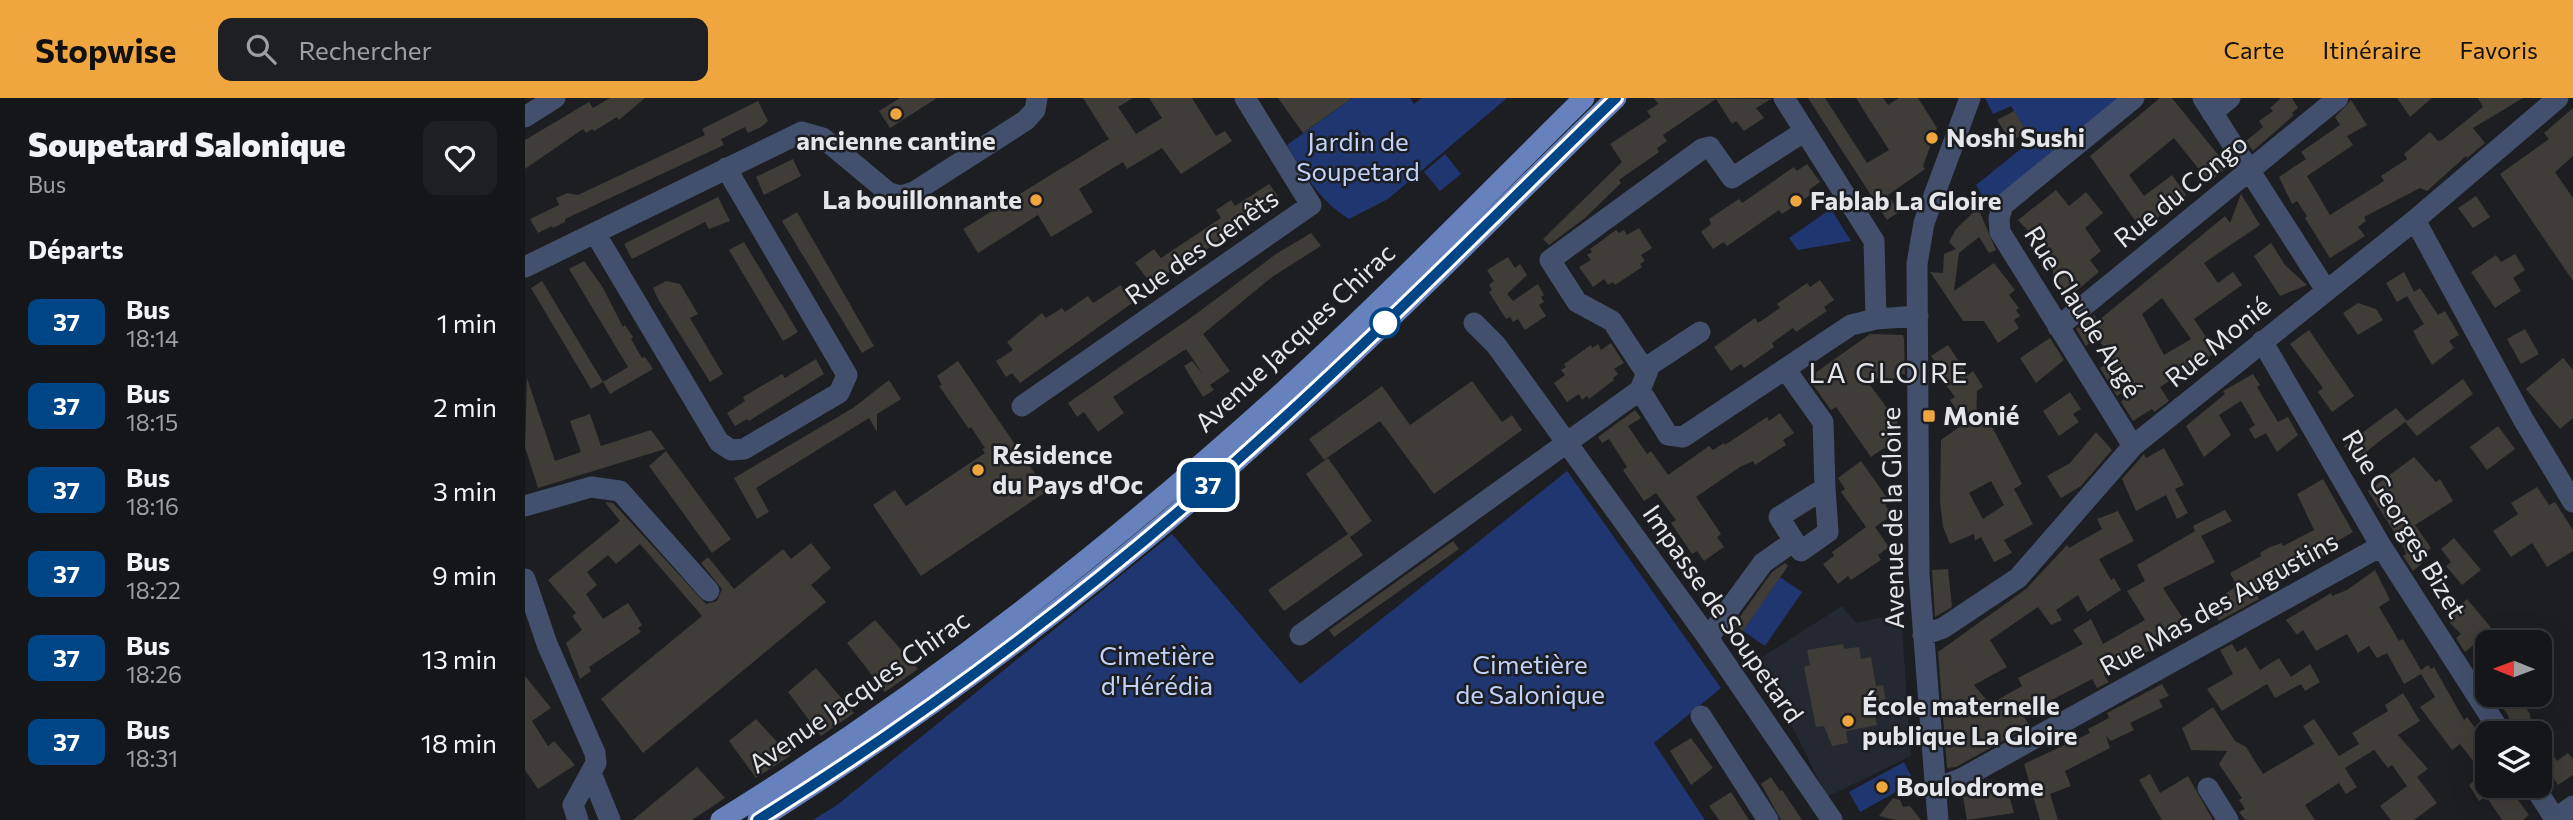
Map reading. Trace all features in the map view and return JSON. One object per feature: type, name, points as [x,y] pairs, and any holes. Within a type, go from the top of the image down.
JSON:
[{"type":"main road","name":"Avenue Jacques Chirac","points":[[721,820],[962,656],[1137,519],[1285,389],[1584,98]]},
{"type":"main road","name":"Avenue Jacques Chirac","points":[[758,820],[990,661],[1182,508],[1352,355],[1616,98]]},
{"type":"street","points":[[525,117],[555,98]]},
{"type":"street","points":[[525,267],[796,134],[809,132],[823,138],[883,190],[901,196],[914,192],[1026,120],[1035,110],[1037,98]]},
{"type":"street","name":"Rue des Genêts","points":[[1022,406],[1311,205],[1245,98]]},
{"type":"street","points":[[1784,98],[1874,241],[1877,319]]},
{"type":"street","name":"Avenue de la Gloire","points":[[1938,820],[1919,574],[1917,264],[1924,223],[1970,98]]},
{"type":"street","name":"Rue Claude Augé","points":[[2133,446],[2000,232],[1999,218],[2003,205],[2134,98]]},
{"type":"street","points":[[2230,98],[2208,105],[2326,290]]},
{"type":"street","name":"Rue du Congo","points":[[2058,327],[2339,98]]},
{"type":"street","name":"Rue Monié","points":[[1923,635],[1943,628],[2018,578],[2133,446],[2415,220],[2558,98]]},
{"type":"street","points":[[1805,131],[1732,178],[1710,147],[1679,164],[1550,260],[1577,302],[1612,321],[1668,435],[1683,437],[1843,330],[1877,319],[1918,316]]},
{"type":"street","points":[[595,233],[719,442],[731,450],[744,449],[839,393],[847,374],[726,168]]},
{"type":"street","points":[[2415,220],[2523,419],[2573,502]]},
{"type":"street","name":"Impasse de Soupetard","points":[[1474,323],[1496,345],[1708,638],[1832,820]]},
{"type":"street","points":[[1300,635],[1545,461],[1700,332]]},
{"type":"street","name":"Rue Georges Bizet","points":[[2262,341],[2381,545],[2493,721]]},
{"type":"street","points":[[1786,370],[1823,422],[1828,532],[1801,551],[1779,517],[1825,488]]},
{"type":"street","points":[[525,506],[591,487],[619,491],[709,591]]},
{"type":"street","points":[[1708,638],[1763,563],[1794,541]]},
{"type":"street","name":"Rue Mas des Augustins","points":[[1936,788],[1945,787],[2022,746],[2381,545]]},
{"type":"street","points":[[525,579],[547,644],[595,753],[596,763],[573,805],[578,820]]},
{"type":"street","points":[[1701,716],[1768,820]]},
{"type":"street","points":[[591,773],[610,820]]},
{"type":"street","points":[[2208,788],[2228,820]]},
{"type":"street","points":[[2541,798],[2555,820],[2573,806]]},
{"type":"shaded area","name":"École maternelle publique La Gloire","points":[[1842,606],[1856,623],[1901,613],[1911,756],[1827,797],[1759,659]]},
{"type":"green space","name":"Jardin de Soupetard","points":[[1352,98],[1410,98],[1414,104],[1422,98],[1507,98],[1388,199],[1349,219],[1321,195],[1287,145]]},
{"type":"green space","points":[[1985,98],[2122,98],[1989,208],[1976,185],[2032,140],[2011,106],[1993,114]]},
{"type":"green space","points":[[1445,154],[1461,174],[1440,191],[1424,172]]},
{"type":"green space","points":[[1831,209],[1851,241],[1798,250],[1789,238]]},
{"type":"green space","name":"Cimetière de Salonique","points":[[1567,471],[1721,688],[1654,743],[1705,820],[813,820],[837,805],[1172,534],[1300,684]]},
{"type":"green space","points":[[1780,577],[1802,592],[1765,646],[1743,631]]},
{"type":"green space","name":"Boulodrome","points":[[1904,762],[1914,782],[1860,812],[1849,792]]},
{"type":"building","points":[[610,98],[645,98],[619,120],[617,117],[586,133],[583,129],[525,169],[525,140],[589,102],[593,108]]},
{"type":"building","name":"ancienne cantine","points":[[900,98],[937,98],[890,128],[879,111]]},
{"type":"building","name":"La bouillonnante","points":[[1083,98],[1133,98],[1118,107],[1136,134],[1162,118],[1149,98],[1192,98],[1216,136],[1225,131],[1232,141],[1181,174],[1162,148],[1127,169],[1123,162],[1079,189],[1093,212],[1051,237],[1038,215],[978,253],[963,229],[1109,139]]},
{"type":"building","points":[[1278,98],[1352,98],[1303,133]]},
{"type":"building","points":[[1654,98],[1771,99],[1756,108],[1764,118],[1744,131],[1736,121],[1732,124],[1716,99],[1663,135],[1667,141],[1657,148],[1659,152],[1619,180],[1621,183],[1585,218],[1549,245],[1543,239],[1622,162],[1610,144],[1651,117],[1647,111],[1658,104]]},
{"type":"building","points":[[1808,98],[1825,98],[1867,163],[1889,150],[1856,98],[1883,98],[1888,105],[1899,98],[1918,98],[1937,128],[1923,166],[1925,169],[1888,195],[1899,212],[1887,220]]},
{"type":"building","points":[[2160,98],[2172,98],[2228,167],[2209,182],[2174,138],[2129,175],[2144,196],[2172,175],[2186,195],[2158,217],[2160,221],[2143,232],[2090,156]]},
{"type":"building","points":[[2281,98],[2292,98],[2298,108],[2292,113],[2294,115],[2253,151],[2246,141],[2263,127],[2259,121],[2273,111],[2270,108]]},
{"type":"building","points":[[2397,98],[2432,98],[2410,117]]},
{"type":"building","points":[[2478,98],[2523,98],[2473,128],[2485,143],[2467,158],[2466,156],[2427,191],[2420,188],[2364,217],[2366,221],[2358,227],[2365,236],[2330,258],[2297,201],[2292,204],[2279,177],[2306,159],[2301,152],[2340,125],[2335,117],[2351,100],[2367,125],[2347,136],[2353,145],[2307,176],[2330,215],[2384,181],[2381,176],[2407,159],[2404,154],[2430,132],[2438,141],[2442,140],[2483,107]]},
{"type":"building","points":[[758,101],[768,121],[761,127],[748,133],[745,127],[721,139],[724,145],[565,219],[565,222],[553,228],[552,226],[538,233],[530,219],[559,205],[556,198],[567,193],[578,195],[705,135],[702,129]]},
{"type":"building","points":[[2573,108],[2573,156],[2555,172],[2573,198],[2573,281],[2500,174],[2549,139],[2544,133]]},
{"type":"building","points":[[2014,111],[2027,131],[2011,142],[1997,120]]},
{"type":"building","points":[[793,159],[801,176],[764,195],[756,177]]},
{"type":"building","points":[[1807,164],[1820,182],[1809,190],[1812,194],[1782,214],[1779,210],[1727,246],[1724,242],[1713,249],[1701,232],[1711,224],[1709,219],[1739,199],[1742,203],[1794,167],[1797,171]]},
{"type":"building","points":[[1269,184],[1278,196],[1198,256],[1196,254],[1161,278],[1159,276],[1150,282],[1135,263],[1154,249],[1161,258],[1221,218],[1216,210],[1231,200],[1235,206]]},
{"type":"building","points":[[2056,190],[2069,206],[2086,192],[2103,213],[2085,228],[2101,251],[2090,260],[2099,272],[2070,296],[2053,275],[2053,266],[2042,253],[2048,248],[2029,239],[2030,233],[2018,220]]},
{"type":"building","points":[[2241,194],[2260,225],[2204,263],[2218,283],[2233,272],[2242,285],[2194,319],[2216,352],[2160,387],[2169,401],[2154,412],[2152,409],[2133,421],[2121,402],[2135,386],[2117,396],[2100,368],[2112,360],[2097,337],[2086,346],[2076,329],[2094,315],[2098,321],[2225,216],[2230,223]],"holes":[[[2162,298],[2191,339],[2164,355],[2142,314]]]},
{"type":"building","points":[[2476,196],[2490,217],[2473,228],[2458,208]]},
{"type":"building","points":[[718,197],[730,221],[709,229],[705,222],[632,259],[624,244]]},
{"type":"building","points":[[1978,208],[1996,250],[1989,253],[1979,237],[1959,253],[1954,291],[1994,263],[2015,290],[2009,295],[2019,308],[2016,310],[2020,316],[2014,320],[2019,328],[1998,343],[1984,321],[1963,321],[1930,272],[1943,273],[1944,254],[1956,249],[1949,242],[1956,229]]},
{"type":"building","points":[[797,212],[874,346],[862,353],[782,221]]},
{"type":"building","points":[[1639,228],[1652,248],[1641,255],[1645,261],[1640,264],[1642,267],[1615,285],[1613,282],[1608,285],[1604,279],[1593,287],[1579,267],[1591,260],[1587,255],[1592,252],[1590,249],[1616,230],[1619,233],[1624,230],[1627,235]]},
{"type":"building","points":[[1311,233],[1321,246],[1272,277],[1203,334],[1230,371],[1210,385],[1214,390],[1203,397],[1184,366],[1192,361],[1203,374],[1186,349],[1113,397],[1124,413],[1098,432],[1084,412],[1077,417],[1068,403],[1196,314],[1276,254]]},
{"type":"building","points":[[744,242],[798,332],[783,341],[729,250]]},
{"type":"building","points":[[2271,243],[2285,265],[2307,285],[2280,296],[2254,256]]},
{"type":"building","points":[[2515,254],[2525,270],[2513,278],[2521,291],[2495,308],[2471,272],[2496,255],[2501,262]]},
{"type":"building","points":[[1508,257],[1515,268],[1520,264],[1527,275],[1507,294],[1513,301],[1538,284],[1544,295],[1541,297],[1544,302],[1539,305],[1546,316],[1525,330],[1518,319],[1513,322],[1510,317],[1506,319],[1489,292],[1492,290],[1489,285],[1494,281],[1487,270]]},
{"type":"building","points":[[584,261],[602,286],[623,327],[625,325],[633,337],[631,339],[642,358],[645,357],[653,369],[610,394],[603,382],[628,367],[569,269]]},
{"type":"building","points":[[2404,272],[2414,292],[2420,288],[2438,315],[2445,311],[2459,335],[2449,341],[2454,348],[2432,365],[2413,331],[2424,324],[2407,296],[2397,302],[2386,283]]},
{"type":"building","points":[[1820,280],[1834,300],[1824,307],[1827,311],[1796,332],[1793,328],[1772,343],[1774,347],[1744,368],[1741,364],[1731,371],[1714,347],[1755,318],[1758,323],[1780,308],[1777,304],[1807,283],[1810,287]]},
{"type":"building","points":[[542,281],[603,382],[591,389],[531,288]]},
{"type":"building","points":[[666,281],[680,284],[698,314],[690,318],[723,374],[710,382],[653,288]]},
{"type":"building","points":[[1132,282],[1142,296],[1020,383],[1012,373],[1006,377],[996,361],[1013,350],[1007,342],[1042,313],[1046,318],[1062,308],[1065,312],[1088,296],[1093,303],[1121,285],[1123,289]]},
{"type":"building","points":[[2358,303],[2376,309],[2383,320],[2358,335],[2343,313]]},
{"type":"building","points":[[2525,329],[2539,354],[2521,364],[2507,339]]},
{"type":"building","points":[[2309,330],[2354,396],[2332,412],[2318,392],[2323,388],[2290,344]]},
{"type":"building","points":[[1870,334],[1903,335],[1905,374],[1901,374],[1900,379],[1865,378],[1898,423],[1891,432],[1896,440],[1871,457],[1836,407],[1831,410],[1808,378]]},
{"type":"building","points":[[2050,338],[2064,360],[2036,383],[2020,358]]},
{"type":"building","points":[[1611,343],[1624,363],[1614,369],[1618,374],[1614,380],[1589,399],[1587,396],[1582,400],[1579,394],[1567,402],[1554,383],[1565,375],[1561,370],[1566,367],[1564,364],[1591,345],[1592,348],[1598,344],[1601,350]]},
{"type":"building","points":[[1948,345],[1968,375],[1973,371],[1983,387],[1977,391],[1976,425],[1987,417],[2022,484],[2014,489],[2033,524],[2004,540],[2012,553],[1994,562],[1981,537],[1975,541],[1974,534],[1950,544],[1943,527],[1940,501],[1941,440],[1965,423],[1950,400],[1955,397],[1946,385],[1950,382],[1931,356]],"holes":[[[1991,481],[2004,505],[1983,519],[1969,493]]]},
{"type":"building","points":[[2563,358],[2573,370],[2573,418],[2560,429],[2526,389]]},
{"type":"building","points":[[816,359],[824,374],[749,421],[747,419],[735,426],[727,413],[745,401],[743,397],[782,374],[785,378]]},
{"type":"building","name":"Résidence du Pays d'Oc","points":[[958,361],[1047,491],[921,576],[873,505],[895,490],[906,506],[985,453],[982,449],[985,448],[971,427],[969,429],[939,386],[942,385],[937,376]]},
{"type":"building","points":[[2253,374],[2260,385],[2257,387],[2278,422],[2288,417],[2298,435],[2277,452],[2266,433],[2255,439],[2249,429],[2255,425],[2241,401],[2219,415],[2231,435],[2204,457],[2186,426],[2225,394],[2223,391]]},
{"type":"building","points":[[527,378],[555,461],[581,452],[570,421],[590,414],[601,446],[651,430],[665,449],[538,488],[525,447]]},
{"type":"building","points":[[2463,379],[2473,394],[2417,436],[2405,422],[2355,460],[2344,446],[2396,408],[2407,421]]},
{"type":"building","points":[[889,380],[901,399],[877,414],[877,432],[869,418],[756,488],[769,512],[757,519],[734,478],[853,408]]},
{"type":"building","points":[[1472,381],[1502,422],[1512,415],[1522,430],[1434,494],[1380,421],[1324,460],[1309,439],[1382,386],[1410,425]]},
{"type":"building","points":[[2070,392],[2081,409],[2073,414],[2079,422],[2059,436],[2043,411]]},
{"type":"building","points":[[1635,410],[1641,418],[1628,426],[1647,454],[1651,451],[1668,475],[1709,446],[1713,450],[1724,443],[1725,445],[1767,417],[1769,421],[1780,413],[1794,433],[1783,440],[1786,445],[1755,465],[1753,461],[1740,467],[1696,497],[1721,534],[1717,537],[1724,547],[1704,561],[1697,551],[1692,554],[1671,523],[1676,520],[1656,493],[1644,501],[1623,470],[1627,467],[1609,439],[1602,443],[1598,437]]},
{"type":"building","points":[[2498,426],[2515,449],[2487,470],[2470,447]]},
{"type":"building","points":[[2096,432],[2112,450],[2081,486],[2061,498],[2047,476],[2070,463]]},
{"type":"building","points":[[2164,448],[2184,485],[2175,489],[2188,513],[2177,519],[2166,495],[2136,511],[2122,479],[2144,454],[2146,458]]},
{"type":"building","points":[[666,451],[731,539],[712,553],[649,466]]},
{"type":"building","points":[[2414,457],[2436,482],[2440,479],[2453,501],[2415,525],[2431,548],[2419,558],[2422,563],[2413,571],[2403,556],[2406,554],[2403,546],[2368,491]]},
{"type":"building","points":[[1328,458],[1372,521],[1350,537],[1363,555],[1284,611],[1268,590],[1348,534],[1306,474]]},
{"type":"building","points":[[1861,461],[1890,502],[1885,505],[1892,515],[1875,527],[1889,547],[1878,555],[1881,560],[1851,580],[1848,576],[1838,584],[1823,564],[1834,556],[1832,552],[1866,527],[1841,492],[1845,489],[1838,478]]},
{"type":"building","points":[[2323,479],[2353,532],[2334,543],[2336,547],[2312,563],[2256,594],[2259,599],[2219,621],[2212,610],[2222,605],[2219,598],[2237,586],[2230,573],[2261,556],[2260,553],[2270,547],[2282,543],[2283,546],[2314,530],[2297,494]]},
{"type":"building","points":[[2537,487],[2549,505],[2555,502],[2573,530],[2573,551],[2547,567],[2532,543],[2511,557],[2493,531],[2518,514],[2511,503]]},
{"type":"building","points":[[605,502],[613,503],[706,604],[717,601],[722,589],[701,563],[708,557],[734,589],[783,549],[791,559],[811,543],[831,568],[811,585],[826,602],[643,753],[601,699],[702,616],[640,544],[616,564],[608,555],[587,572],[597,585],[586,594],[603,619],[628,603],[642,625],[638,628],[641,632],[589,667],[591,671],[580,679],[566,643],[582,630],[572,616],[576,613],[548,580],[620,521]]},
{"type":"building","points":[[2225,510],[2232,521],[2201,536],[2215,562],[2163,588],[2190,629],[2104,675],[2109,682],[2097,688],[2092,679],[2023,715],[2030,726],[1956,767],[1947,768],[1938,652],[2026,589],[2067,545],[2069,548],[2102,529],[2097,519],[2118,511],[2134,541],[2099,559],[2111,580],[2114,578],[2121,590],[2087,612],[2078,595],[2056,610],[2062,620],[2051,625],[2038,607],[1990,640],[2007,667],[1974,685],[1990,704],[2022,686],[2018,678],[2083,644],[2073,630],[2091,619],[2103,644],[2145,620],[2127,591],[2145,581],[2137,565],[2195,531],[2193,526]]},
{"type":"building","points":[[2454,538],[2481,570],[2462,585],[2446,566],[2451,562],[2441,549]]},
{"type":"building","points":[[1453,541],[1459,549],[1334,637],[1329,630]]},
{"type":"building","points":[[1785,563],[1788,566],[1743,631],[1734,625],[1772,572]]},
{"type":"building","points":[[1948,569],[1952,607],[1935,617],[1932,570]]},
{"type":"building","points":[[2375,570],[2390,600],[2379,607],[2399,641],[2403,639],[2421,670],[2428,665],[2431,669],[2434,667],[2464,720],[2467,717],[2475,728],[2475,764],[2460,744],[2452,750],[2420,707],[2435,697],[2421,674],[2404,684],[2387,653],[2377,658],[2369,646],[2358,653],[2347,634],[2316,651],[2303,630],[2297,635],[2286,620],[2331,593],[2332,596],[2347,590]]},
{"type":"building","points":[[2467,599],[2493,630],[2475,630],[2475,644],[2465,652],[2456,638],[2461,634],[2450,623],[2450,613]]},
{"type":"building","points":[[875,620],[918,669],[885,692],[847,643]]},
{"type":"building","points":[[1843,644],[1844,649],[1859,647],[1861,659],[1871,657],[1876,686],[1883,685],[1887,707],[1874,710],[1877,725],[1846,731],[1848,743],[1832,746],[1824,726],[1816,727],[1804,667],[1810,665],[1807,650]]},
{"type":"building","points":[[2232,644],[2237,652],[2246,647],[2260,670],[2279,658],[2291,677],[2310,664],[2320,682],[2305,691],[2301,684],[2275,698],[2267,684],[2222,711],[2207,689],[2233,674],[2220,650]]},
{"type":"building","points":[[816,668],[854,713],[821,736],[788,692]]},
{"type":"building","points":[[525,676],[551,708],[532,721],[548,746],[554,741],[575,765],[538,789],[525,770]]},
{"type":"building","points":[[2162,684],[2169,696],[2159,700],[2163,707],[2130,723],[2134,730],[2111,741],[2106,736],[2110,748],[2065,771],[2071,786],[2050,794],[2058,820],[2040,820],[2024,764],[2090,733],[2088,729],[2109,718],[2107,713]]},
{"type":"building","points":[[2403,693],[2420,721],[2398,735],[2428,769],[2417,777],[2437,803],[2414,820],[2391,820],[2380,806],[2407,786],[2392,765],[2388,768],[2374,750],[2345,768],[2357,787],[2346,794],[2339,783],[2305,805],[2315,820],[2245,820],[2239,812],[2245,809],[2239,800],[2242,798],[2219,764],[2227,751],[2191,750],[2182,728],[2213,707],[2235,741],[2246,747],[2263,774],[2314,744],[2303,726],[2314,719],[2339,756],[2359,744],[2352,733],[2388,711],[2385,705]]},
{"type":"building","points":[[2502,707],[2526,707],[2530,721],[2510,721]]},
{"type":"building","points":[[756,719],[790,756],[756,778],[729,741]]},
{"type":"building","points":[[1691,738],[1713,768],[1691,785],[1670,751]]},
{"type":"building","points":[[2568,753],[2573,759],[2573,775],[2558,785],[2552,776],[2552,754],[2557,761]]},
{"type":"building","points":[[697,767],[725,798],[692,820],[633,820]]},
{"type":"building","points":[[2150,774],[2160,793],[2188,776],[2213,820],[2162,820],[2139,780]]},
{"type":"building","points":[[1771,777],[1802,820],[1781,820],[1761,784]]},
{"type":"building","points":[[2475,780],[2475,795],[2469,785]]},
{"type":"building","points":[[2006,785],[2014,813],[1967,820],[1963,797]]},
{"type":"building","points":[[1731,792],[1749,820],[1719,820],[1709,806]]},
{"type":"building","points":[[1893,798],[1900,800],[1903,807],[1910,806],[1921,820],[1895,820],[1879,816]]},
{"type":"building","points":[[2487,798],[2517,798],[2529,815],[2523,820],[2502,820]]},
{"type":"bus line","name":"37","points":[[758,820],[848,761],[990,661],[1182,508],[1361,346],[1616,98]]},
{"type":"place","name":"ancienne cantine","points":[[896,114]]},
{"type":"place","name":"Noshi Sushi","points":[[1932,138]]},
{"type":"place","name":"La bouillonnante","points":[[1036,200]]},
{"type":"place","name":"Fablab La Gloire","points":[[1796,201]]},
{"type":"place","name":"Monié","points":[[1929,416]]},
{"type":"place","name":"Résidence du Pays d'Oc","points":[[978,470]]},
{"type":"place","name":"École maternelle publique La Gloire","points":[[1848,721]]},
{"type":"place","name":"Boulodrome","points":[[1882,787]]},
{"type":"district","name":"LA GLOIRE","points":[[1889,373]]},
{"type":"park label","name":"Cimetière d'Hérédia","points":[[1157,671]]}]
